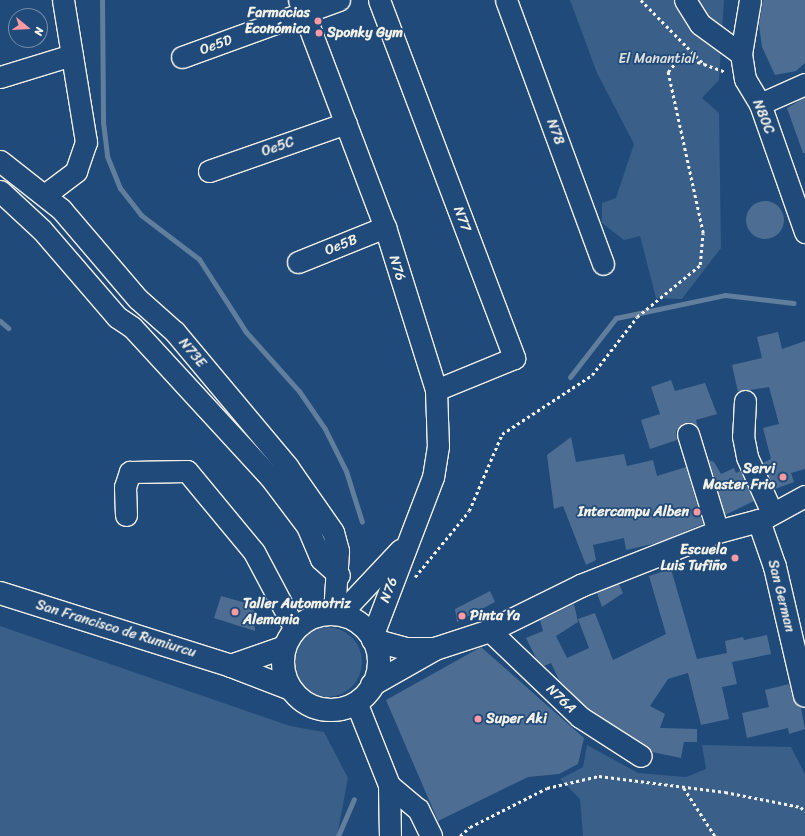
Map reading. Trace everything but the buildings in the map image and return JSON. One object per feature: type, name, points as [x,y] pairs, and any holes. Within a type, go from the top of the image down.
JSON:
[{"type":"main road","points":[[372,685],[378,655],[373,638],[358,622],[337,614],[313,617],[295,629],[285,647],[283,669],[291,689],[307,703],[328,710],[356,702],[372,685],[434,649],[490,631],[581,586],[718,532],[765,517]]},
{"type":"main road","name":"San German","points":[[765,517],[805,696]]},
{"type":"main road","name":"San Francisco de Rumiurcu","points":[[0,593],[231,666],[291,689]]},
{"type":"main road","points":[[373,638],[406,649],[434,649]]},
{"type":"main road","points":[[231,666],[285,647]]},
{"type":"street","points":[[46,194],[69,178],[85,152],[86,128],[63,0]]},
{"type":"street","name":"Oe5D","points":[[182,57],[302,6],[340,0]]},
{"type":"street","name":"N77","points":[[379,0],[514,358],[436,390]]},
{"type":"street","name":"N78","points":[[506,0],[603,264]]},
{"type":"street","points":[[685,0],[700,24],[741,54]]},
{"type":"street","name":"N80C","points":[[750,0],[741,54],[745,79],[760,104],[803,222]]},
{"type":"street","name":"N76","points":[[302,6],[385,227],[436,390],[438,446],[433,477],[407,543],[373,638]]},
{"type":"street","points":[[0,76],[72,55]]},
{"type":"street","points":[[760,104],[805,84]]},
{"type":"street","name":"Oe5C","points":[[209,171],[346,123]]},
{"type":"street","name":"N73E","points":[[0,161],[46,194],[138,299],[153,309],[175,332],[287,466],[333,532],[338,551],[337,614]]},
{"type":"street","name":"N73E","points":[[0,191],[42,230],[117,317],[132,327],[270,477],[307,526],[321,559],[338,575]]},
{"type":"street","name":"Oe5B","points":[[298,262],[385,227]]},
{"type":"street","points":[[132,327],[153,309]]},
{"type":"street","points":[[154,352],[175,332]]},
{"type":"street","points":[[745,401],[743,436],[747,457],[765,517],[805,496]]},
{"type":"street","points":[[688,434],[718,532]]},
{"type":"street","points":[[270,477],[287,466]]},
{"type":"street","points":[[126,516],[125,487],[130,472],[187,471],[254,552],[295,629]]},
{"type":"street","name":"N76","points":[[337,614],[407,543]]},
{"type":"street","name":"N76A","points":[[490,631],[580,717],[641,756]]},
{"type":"street","points":[[356,702],[389,785],[390,836]]},
{"type":"street","points":[[389,785],[418,809],[431,836]]},
{"type":"path","points":[[641,0],[704,64]]},
{"type":"path","points":[[410,582],[469,511],[502,434],[592,375],[637,317],[700,265],[703,234],[668,72],[680,57],[745,79]]},
{"type":"path","points":[[460,836],[470,827],[547,788],[599,776],[684,787],[801,807],[805,812]]},
{"type":"path","points":[[684,787],[715,836]]},
{"type":"green space","name":"El Manantial","points":[[570,0],[724,0],[719,80],[702,98],[719,113],[721,248],[682,299],[656,298],[640,236],[624,240],[602,223],[602,203],[616,198],[634,144],[597,73]]},
{"type":"green space","points":[[0,626],[290,726],[324,732],[348,778],[337,836],[0,836]]},
{"type":"green space","points":[[327,627],[346,633],[356,643],[362,662],[356,681],[346,691],[327,697],[308,691],[298,681],[292,662],[298,643],[308,633]]},
{"type":"green space","points":[[587,745],[638,773],[686,777],[706,769],[702,745],[791,747],[805,774],[805,836],[583,836],[580,799],[560,779],[583,767]]},
{"type":"waterway","points":[[102,0],[103,122],[107,156],[120,188],[141,215],[199,259],[246,332],[299,391],[325,429],[346,471],[362,522]]},
{"type":"waterway","points":[[570,377],[616,318],[725,295],[794,303]]},
{"type":"waterway","points":[[0,321],[8,328]]},
{"type":"waterway","points":[[338,836],[354,799]]},
{"type":"place","name":"Farmacias Económica","points":[[318,21]]},
{"type":"place","name":"Sponky Gym","points":[[319,33]]},
{"type":"place","name":"Servi Master Frio","points":[[783,477]]},
{"type":"place","name":"Intercampu Alben","points":[[697,512]]},
{"type":"place","name":"Escuela Luis Tufiño","points":[[735,558]]},
{"type":"place","name":"Taller Automotriz Alemania","points":[[235,612]]},
{"type":"place","name":"Pinta Ya","points":[[462,616]]},
{"type":"place","name":"Super Aki","points":[[478,719]]}]
